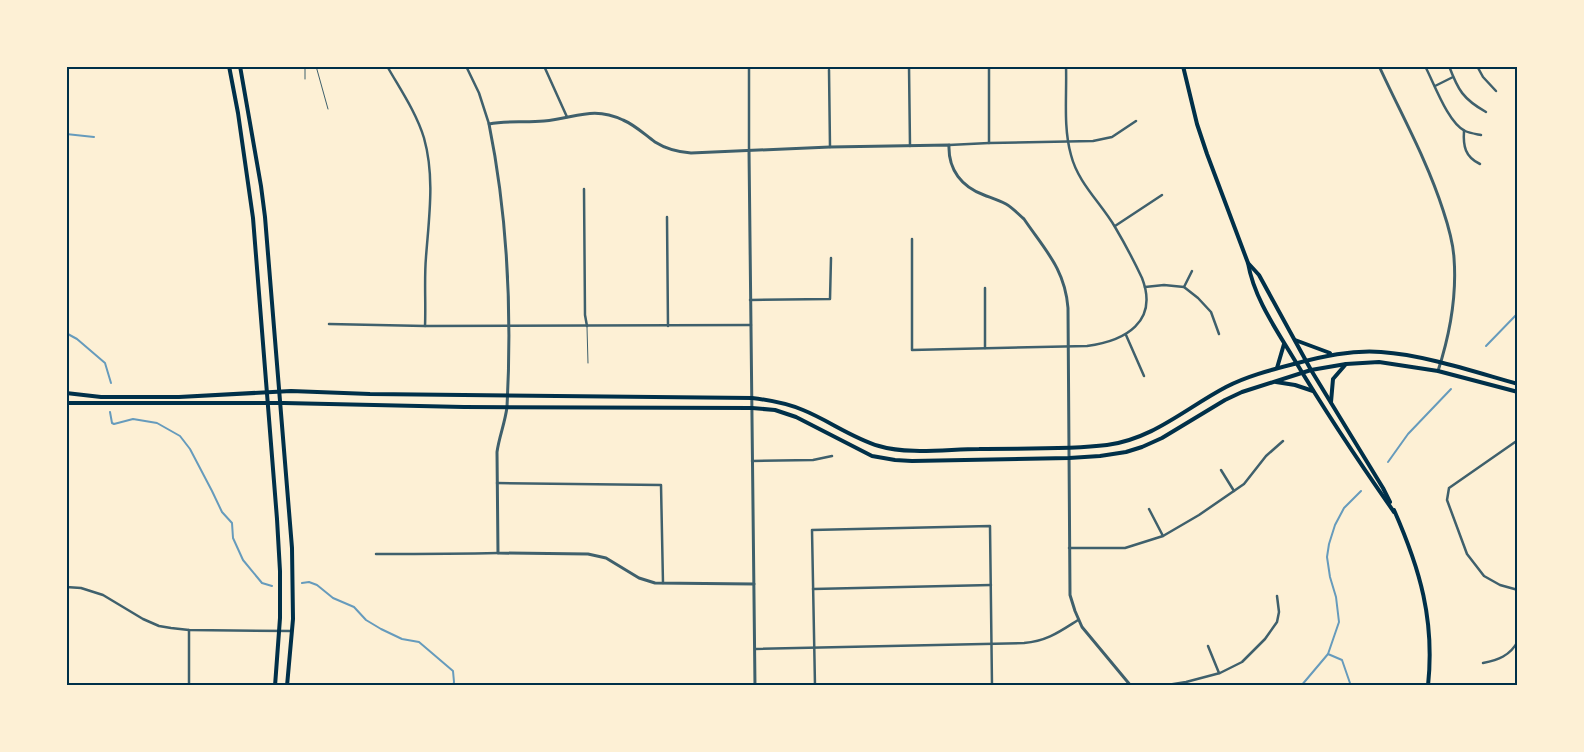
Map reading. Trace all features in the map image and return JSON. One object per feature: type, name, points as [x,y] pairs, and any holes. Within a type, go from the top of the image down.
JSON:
[{"type":"main road","points":[[229,66],[253,218],[268,392],[279,545],[279,630],[275,686]]},
{"type":"main road","points":[[240,66],[261,186],[292,548],[292,631],[288,686]]},
{"type":"main road","points":[[1183,66],[1197,124],[1207,154],[1248,263],[1251,278],[1265,309],[1284,344],[1336,427],[1394,512]]},
{"type":"main road","points":[[1248,263],[1259,275],[1305,360],[1383,488],[1394,512],[1414,559],[1425,603],[1429,651],[1428,686]]},
{"type":"main road","points":[[1294,340],[1332,354]]},
{"type":"main road","points":[[1277,368],[1284,344]]},
{"type":"main road","points":[[66,393],[101,397],[184,397],[278,391],[508,396],[752,398],[773,400],[802,410],[871,443],[892,449],[912,450],[1107,445],[1139,437],[1166,424],[1226,387],[1277,368],[1332,354],[1362,352],[1397,354],[1440,362],[1518,384]]},
{"type":"main road","points":[[66,403],[279,403],[507,407],[752,408],[775,410],[796,417],[864,452],[881,458],[912,461],[1069,458],[1117,454],[1142,447],[1162,438],[1242,392],[1302,372],[1346,364],[1379,362],[1438,371],[1518,392]]},
{"type":"main road","points":[[1331,402],[1333,379],[1346,364]]},
{"type":"main road","points":[[1274,382],[1295,385],[1314,392]]},
{"type":"street","points":[[387,66],[418,121],[429,164],[430,217],[426,258],[425,326]]},
{"type":"street","points":[[466,66],[480,93],[490,124],[499,178],[507,250],[508,396],[505,422],[498,444],[498,553]]},
{"type":"street","points":[[544,66],[567,117]]},
{"type":"street","points":[[748,66],[755,686]]},
{"type":"street","points":[[909,66],[910,146]]},
{"type":"street","points":[[989,66],[989,143]]},
{"type":"street","points":[[912,239],[912,350],[1099,345],[1126,335],[1137,326],[1146,310],[1146,287],[1115,226],[1077,171],[1071,156],[1068,142],[1066,66]]},
{"type":"street","points":[[1379,66],[1434,184],[1450,233],[1454,257],[1454,296],[1451,324],[1438,371]]},
{"type":"street","points":[[1425,66],[1452,118],[1464,131],[1480,135]]},
{"type":"street","points":[[1449,66],[1460,92],[1472,104],[1486,112]]},
{"type":"street","points":[[1477,66],[1483,77],[1496,91]]},
{"type":"street","points":[[829,70],[830,147]]},
{"type":"street","points":[[1435,86],[1453,77]]},
{"type":"street","points":[[490,124],[516,121],[546,121],[585,113],[604,114],[614,116],[637,128],[656,143],[672,150],[702,153],[830,147],[1093,141],[1112,138],[1136,121]]},
{"type":"street","points":[[1464,131],[1466,153],[1480,164]]},
{"type":"street","points":[[949,145],[951,166],[958,178],[973,190],[1005,204],[1018,213],[1058,268],[1065,286],[1068,347],[1070,594],[1078,620],[1131,686]]},
{"type":"street","points":[[584,189],[585,313],[587,326]]},
{"type":"street","points":[[1115,226],[1162,194]]},
{"type":"street","points":[[667,217],[668,326]]},
{"type":"street","points":[[750,300],[830,299],[831,258]]},
{"type":"street","points":[[1184,287],[1192,271]]},
{"type":"street","points":[[1146,287],[1164,285],[1184,287],[1198,298],[1210,312],[1219,334]]},
{"type":"street","points":[[985,288],[985,348]]},
{"type":"street","points":[[329,324],[425,326],[751,325]]},
{"type":"street","points":[[1126,335],[1144,376]]},
{"type":"street","points":[[1518,440],[1450,488],[1447,500],[1467,554],[1484,576],[1500,585],[1518,590]]},
{"type":"street","points":[[1070,548],[1125,548],[1163,536],[1199,515],[1247,481],[1262,460],[1283,441]]},
{"type":"street","points":[[752,461],[813,460],[832,456]]},
{"type":"street","points":[[1221,470],[1234,491]]},
{"type":"street","points":[[497,483],[661,484],[663,583]]},
{"type":"street","points":[[1149,509],[1163,536]]},
{"type":"street","points":[[814,686],[812,530],[990,526],[992,686]]},
{"type":"street","points":[[376,554],[588,554],[614,562],[639,578],[655,583],[754,584]]},
{"type":"street","points":[[813,588],[991,585]]},
{"type":"street","points":[[66,587],[83,589],[105,596],[140,617],[171,628],[190,630],[292,631]]},
{"type":"street","points":[[1161,686],[1220,673],[1242,662],[1265,639],[1277,622],[1280,612],[1277,596]]},
{"type":"street","points":[[755,649],[1024,643],[1040,641],[1054,636],[1078,620]]},
{"type":"street","points":[[190,630],[190,686]]},
{"type":"street","points":[[1483,663],[1499,660],[1514,649],[1518,642]]},
{"type":"street","points":[[1208,646],[1220,673]]},
{"type":"street","points":[[1186,682],[1187,686]]},
{"type":"lane","points":[[305,66],[305,79]]},
{"type":"lane","points":[[316,66],[328,109]]},
{"type":"lane","points":[[587,326],[588,363]]},
{"type":"waterway","points":[[66,134],[94,137]]},
{"type":"waterway","points":[[1486,346],[1518,313]]},
{"type":"waterway","points":[[66,333],[77,339],[105,363],[111,383]]},
{"type":"waterway","points":[[1388,462],[1408,434],[1451,389]]},
{"type":"waterway","points":[[110,412],[112,423],[114,424],[133,419],[157,423],[180,436],[190,449],[222,512],[232,523],[233,538],[243,560],[262,583],[272,586]]},
{"type":"waterway","points":[[1301,686],[1328,654],[1339,622],[1336,597],[1327,557],[1329,544],[1335,525],[1344,508],[1361,491]]},
{"type":"waterway","points":[[302,583],[309,582],[317,585],[333,598],[354,607],[366,620],[381,629],[402,639],[419,642],[453,671],[453,686]]},
{"type":"waterway","points":[[1328,654],[1342,660],[1351,686]]}]
